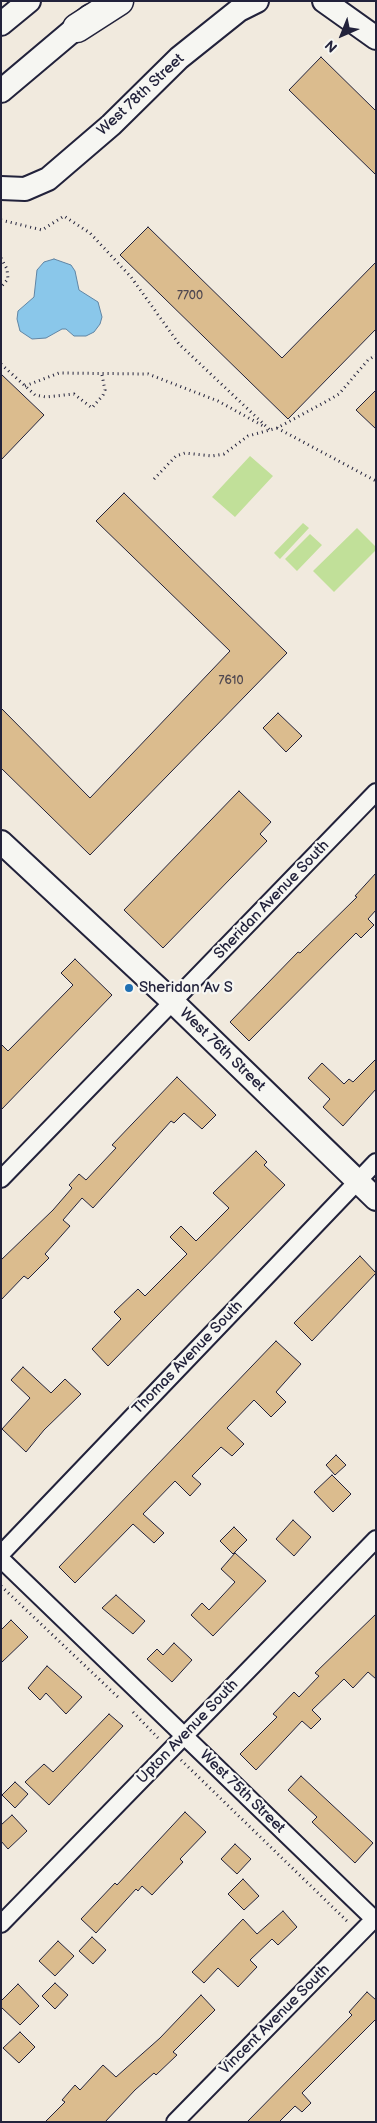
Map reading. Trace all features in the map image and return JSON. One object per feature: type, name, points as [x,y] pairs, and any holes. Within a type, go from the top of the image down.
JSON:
[{"type":"highway","points":[[77,28],[119,1]]},
{"type":"street","points":[[1,24],[29,1]]},
{"type":"street","points":[[1,92],[108,1]]},
{"type":"street","name":"West 78th Street","points":[[1,188],[25,189],[48,179],[110,125],[179,58],[239,10],[257,1]]},
{"type":"street","points":[[324,1],[376,38]]},
{"type":"street","points":[[1,172],[25,189]]},
{"type":"street","name":"Sheridan Avenue South","points":[[1,1179],[376,792]]},
{"type":"street","name":"West 76th Street","points":[[1,842],[173,1002],[376,1199]]},
{"type":"street","name":"Thomas Avenue South","points":[[1,1554],[376,1162]]},
{"type":"street","name":"Upton Avenue South","points":[[1,1924],[376,1539]]},
{"type":"street","name":"West 75th Street","points":[[1,1559],[375,1919]]},
{"type":"street","name":"Vincent Avenue South","points":[[175,2122],[375,1919]]},
{"type":"path","points":[[1,220],[42,230],[64,216],[90,234],[131,277],[179,344],[270,430]]},
{"type":"path","points":[[1,258],[7,269],[8,279],[1,288]]},
{"type":"path","points":[[154,479],[176,456],[185,454],[212,456],[224,454],[248,436],[277,428],[339,394],[368,360],[376,355]]},
{"type":"path","points":[[1,364],[35,395],[46,397],[74,394],[92,408],[105,390],[102,375]]},
{"type":"path","points":[[24,386],[59,373],[102,375],[148,374],[218,401],[270,430]]},
{"type":"path","points":[[277,428],[376,481]]},
{"type":"path","points":[[1,1586],[104,1687],[123,1702]]},
{"type":"path","points":[[129,1707],[360,1934]]},
{"type":"green space","points":[[250,456],[273,476],[235,517],[212,497]]},
{"type":"green space","points":[[303,523],[309,528],[280,559],[274,553]]},
{"type":"green space","points":[[357,528],[376,547],[376,550],[334,592],[313,571]]},
{"type":"green space","points":[[310,534],[322,545],[297,571],[285,559]]},
{"type":"water","points":[[54,259],[71,265],[75,271],[79,290],[98,302],[102,317],[100,324],[94,332],[86,336],[74,336],[66,329],[62,329],[46,338],[32,339],[20,331],[17,319],[18,311],[34,297],[37,270],[44,262]]},
{"type":"building","points":[[321,57],[376,111],[376,175],[289,90]]},
{"type":"building","points":[[148,227],[282,358],[376,262],[376,329],[288,419],[120,255]]},
{"type":"building","points":[[1,374],[44,415],[1,460]]},
{"type":"building","points":[[376,390],[376,429],[356,410]]},
{"type":"building","points":[[124,493],[287,653],[90,855],[1,768],[1,708],[90,798],[230,651],[96,521]]},
{"type":"building","points":[[278,713],[302,736],[286,752],[263,728]]},
{"type":"building","points":[[239,791],[271,822],[260,834],[267,841],[163,948],[124,910]]},
{"type":"building","points":[[376,873],[376,910],[368,919],[374,925],[361,938],[356,933],[249,1041],[230,1022],[298,952],[300,953],[357,897],[355,896]]},
{"type":"building","points":[[75,959],[112,995],[1,1110],[1,1044],[8,1051],[73,985],[61,973]]},
{"type":"building","points":[[376,1059],[376,1089],[343,1126],[323,1107],[330,1099],[308,1078],[322,1063],[344,1084],[349,1079],[353,1082]]},
{"type":"building","points":[[177,1077],[216,1115],[202,1129],[184,1113],[174,1123],[171,1121],[93,1208],[82,1198],[63,1220],[70,1226],[45,1254],[49,1258],[28,1279],[24,1276],[1,1300],[1,1260],[53,1210],[72,1188],[69,1185],[79,1174],[86,1180],[116,1148],[112,1145]]},
{"type":"building","points":[[256,1151],[267,1162],[264,1165],[285,1185],[108,1366],[92,1349],[121,1319],[114,1312],[138,1289],[145,1296],[187,1254],[170,1237],[181,1226],[196,1241],[229,1208],[213,1193]]},
{"type":"building","points":[[360,1256],[376,1273],[312,1341],[294,1323]]},
{"type":"building","points":[[276,1341],[301,1364],[276,1392],[286,1402],[271,1417],[254,1400],[227,1428],[244,1444],[232,1456],[221,1447],[192,1476],[201,1484],[190,1496],[175,1481],[143,1514],[164,1533],[154,1543],[133,1524],[75,1583],[59,1567]]},
{"type":"building","points":[[23,1367],[51,1393],[65,1379],[81,1394],[44,1430],[26,1452],[2,1429],[30,1398],[11,1380]]},
{"type":"building","points":[[336,1455],[346,1465],[335,1475],[326,1465]]},
{"type":"building","points":[[332,1475],[351,1494],[333,1512],[314,1492]]},
{"type":"building","points":[[293,1520],[311,1537],[294,1556],[276,1539]]},
{"type":"building","points":[[234,1527],[247,1540],[233,1554],[220,1541]]},
{"type":"building","points":[[235,1553],[266,1581],[213,1636],[191,1615],[202,1603],[209,1610],[235,1582],[221,1569]]},
{"type":"building","points":[[116,1595],[145,1621],[133,1634],[102,1608]]},
{"type":"building","points":[[376,1614],[376,1679],[368,1672],[353,1688],[344,1679],[312,1710],[321,1719],[311,1729],[302,1721],[256,1770],[240,1754],[277,1717],[273,1714],[294,1692],[299,1697],[319,1676],[315,1673]]},
{"type":"building","points":[[11,1620],[28,1637],[1,1663],[1,1630]]},
{"type":"building","points":[[174,1643],[192,1660],[172,1682],[147,1659],[157,1649],[163,1655]]},
{"type":"building","points":[[47,1666],[82,1697],[66,1714],[46,1693],[40,1700],[28,1688]]},
{"type":"building","points":[[109,1714],[123,1726],[49,1805],[25,1782],[44,1764],[53,1772]]},
{"type":"building","points":[[301,1776],[373,1843],[355,1863],[312,1822],[317,1817],[288,1790]]},
{"type":"building","points":[[15,1782],[28,1794],[15,1808],[2,1795]]},
{"type":"building","points":[[185,1812],[206,1832],[180,1859],[183,1862],[152,1895],[142,1886],[138,1891],[136,1889],[96,1933],[81,1919],[115,1883],[117,1885]]},
{"type":"building","points":[[12,1815],[27,1831],[8,1849],[1,1841],[1,1825]]},
{"type":"building","points":[[235,1844],[251,1859],[237,1874],[221,1859]]},
{"type":"building","points":[[243,1879],[259,1896],[244,1910],[228,1894]]},
{"type":"building","points":[[283,1911],[297,1927],[278,1945],[272,1939],[250,1960],[257,1967],[238,1987],[218,1968],[204,1983],[192,1972],[243,1919],[257,1934]]},
{"type":"building","points":[[92,1937],[106,1950],[93,1964],[79,1951]]},
{"type":"building","points":[[58,1941],[74,1956],[55,1976],[39,1961]]},
{"type":"building","points":[[55,1983],[68,1995],[55,2009],[42,1996]]},
{"type":"building","points":[[18,1984],[39,2006],[20,2025],[1,2007],[1,2001]]},
{"type":"building","points":[[367,1992],[376,2000],[376,2019],[302,2093],[311,2103],[302,2112],[295,2106],[279,2122],[247,2122],[352,2015],[349,2012]]},
{"type":"building","points":[[201,1995],[215,2010],[173,2052],[177,2055],[156,2075],[154,2073],[135,2090],[105,2122],[45,2122],[65,2102],[62,2100],[75,2085],[80,2090],[103,2065],[116,2077],[160,2038]]},
{"type":"building","points":[[20,2032],[35,2047],[19,2063],[3,2048]]},
{"type":"place","name":"Sheridan Av S","points":[[129,988]]}]
